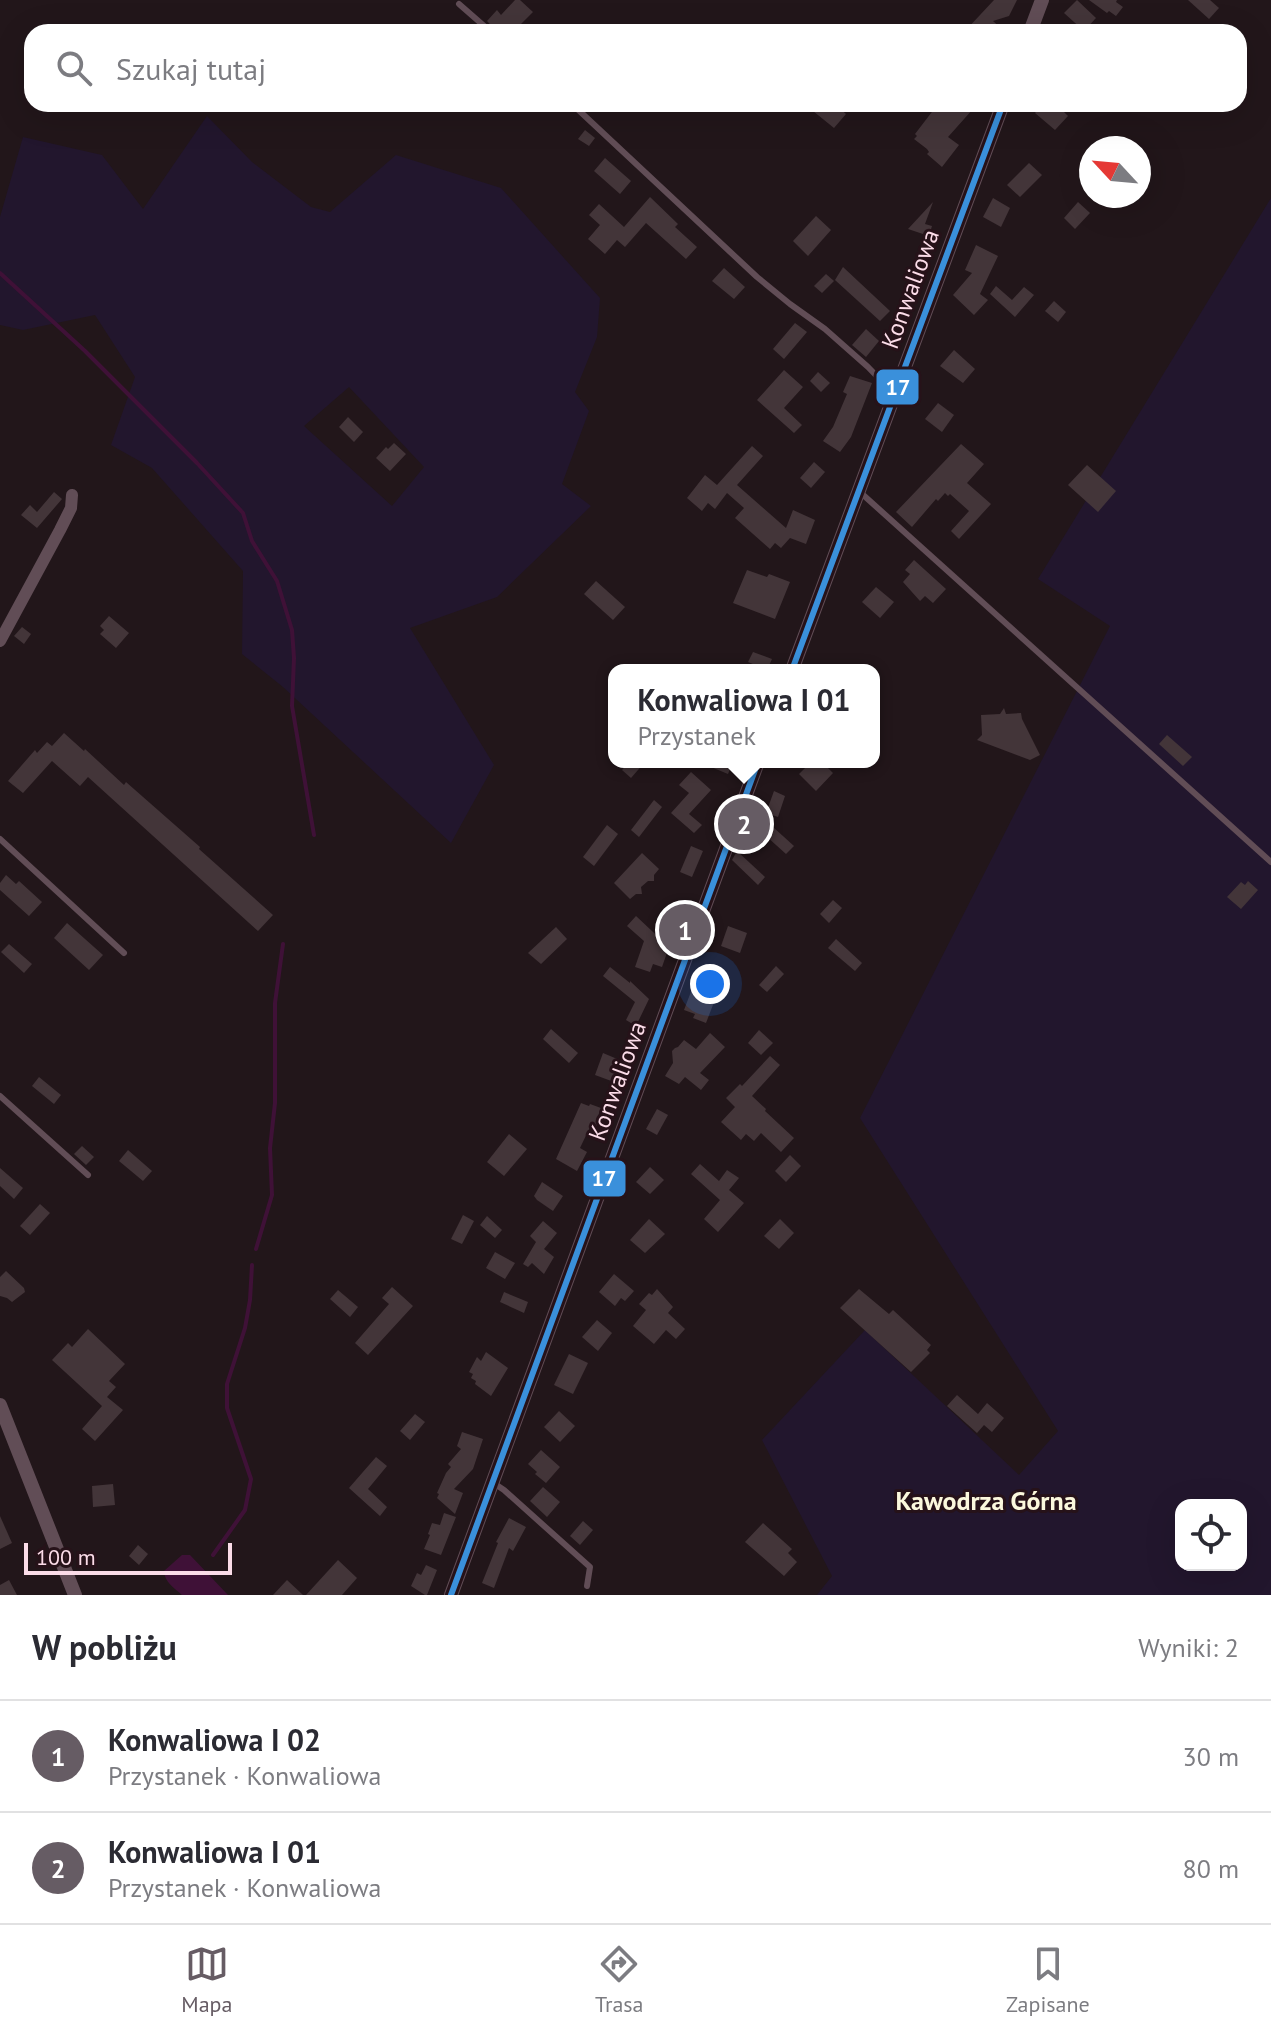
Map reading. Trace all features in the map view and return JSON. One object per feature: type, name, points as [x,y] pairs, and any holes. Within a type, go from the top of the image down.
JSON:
[{"type":"street","points":[[1033,24],[1042,0]]},
{"type":"street","name":"Konwaliowa","points":[[794,664],[1000,112]]},
{"type":"street","points":[[0,641],[71,508],[72,495]]},
{"type":"street","name":"Konwaliowa","points":[[451,1595],[756,768]]},
{"type":"street","points":[[0,1405],[75,1595]]},
{"type":"lane","points":[[459,4],[482,24]]},
{"type":"lane","points":[[581,112],[757,277],[825,329],[894,394]]},
{"type":"lane","points":[[858,491],[1271,862]]},
{"type":"lane","points":[[0,839],[124,953]]},
{"type":"lane","points":[[0,1096],[88,1175]]},
{"type":"lane","points":[[492,1482],[590,1567],[587,1586]]},
{"type":"shaded area","points":[[207,116],[252,162],[311,207],[330,212],[396,155],[501,188],[600,298],[597,337],[575,392],[589,411],[562,484],[591,506],[497,597],[410,628],[494,765],[451,843],[283,687],[242,654],[243,571],[152,468],[111,445],[135,377],[95,315],[23,330],[0,325],[0,217],[23,137],[102,155],[143,209]],"holes":[[[349,387],[424,467],[392,506],[304,426]]]},
{"type":"shaded area","points":[[1271,198],[1271,1595],[817,1595],[832,1576],[762,1440],[865,1330],[1019,1475],[1058,1431],[860,1118],[1110,626],[1038,579]]},
{"type":"shaded area","points":[[182,1555],[190,1555],[228,1595],[182,1595],[176,1590],[164,1571]]},
{"type":"building","points":[[515,0],[520,0],[533,12],[521,24],[490,24],[487,21],[497,10],[501,15]]},
{"type":"building","points":[[994,0],[1017,0],[1009,16],[993,21],[996,24],[972,24]]},
{"type":"building","points":[[1077,0],[1096,18],[1090,24],[1076,24],[1064,13]]},
{"type":"building","points":[[1089,0],[1117,0],[1123,7],[1116,16]]},
{"type":"building","points":[[1188,0],[1210,0],[1219,8],[1209,19]]},
{"type":"building","points":[[814,112],[844,112],[846,114],[834,128]]},
{"type":"building","points":[[932,112],[970,112],[948,137],[959,145],[942,167],[914,139]]},
{"type":"building","points":[[1064,112],[1068,116],[1055,130],[1035,113]]},
{"type":"building","points":[[585,130],[595,138],[589,146],[578,139]]},
{"type":"building","points":[[605,158],[631,181],[620,194],[594,171]]},
{"type":"building","points":[[1029,163],[1042,175],[1020,197],[1007,185]]},
{"type":"building","points":[[650,197],[697,247],[686,259],[646,223],[625,247],[617,240],[605,254],[588,239],[600,225],[589,215],[599,204],[624,227]]},
{"type":"building","points":[[993,198],[1010,208],[1001,227],[983,217]]},
{"type":"building","points":[[933,202],[925,224],[932,226],[929,236],[908,229]]},
{"type":"building","points":[[1078,202],[1079,208],[1090,213],[1075,229],[1064,218]]},
{"type":"building","points":[[816,216],[831,230],[808,256],[793,241]]},
{"type":"building","points":[[976,245],[998,256],[980,294],[988,300],[974,315],[953,295],[972,273],[965,270]]},
{"type":"building","points":[[843,267],[890,311],[880,321],[835,280]]},
{"type":"building","points":[[724,268],[745,287],[734,299],[712,281]]},
{"type":"building","points":[[826,274],[834,281],[822,293],[814,286]]},
{"type":"building","points":[[996,286],[1012,300],[1024,287],[1034,295],[1015,317],[990,294]]},
{"type":"building","points":[[1054,301],[1066,312],[1058,322],[1045,311]]},
{"type":"building","points":[[795,323],[807,332],[784,359],[773,349]]},
{"type":"building","points":[[866,329],[879,341],[866,357],[852,345]]},
{"type":"building","points":[[954,350],[975,369],[963,383],[940,366]]},
{"type":"building","points":[[784,370],[803,387],[784,408],[802,425],[794,433],[757,400]]},
{"type":"building","points":[[818,372],[830,383],[821,392],[810,381]]},
{"type":"building","points":[[850,376],[872,383],[851,437],[840,452],[823,441],[833,427],[847,394],[843,392]]},
{"type":"building","points":[[938,403],[954,415],[942,432],[925,419]]},
{"type":"building","points":[[348,417],[363,432],[354,442],[339,427]]},
{"type":"building","points":[[394,443],[406,454],[390,471],[376,458]]},
{"type":"building","points":[[961,444],[984,464],[967,483],[991,504],[959,539],[951,531],[969,511],[950,494],[945,493],[938,501],[936,499],[912,527],[896,512]]},
{"type":"building","points":[[752,446],[763,456],[737,485],[786,528],[793,510],[815,520],[806,544],[790,538],[781,548],[775,543],[770,549],[735,518],[744,508],[727,493],[715,509],[708,503],[702,511],[687,498],[705,475],[717,485]]},
{"type":"building","points":[[814,462],[825,472],[811,488],[800,478]]},
{"type":"building","points":[[1087,465],[1116,491],[1098,512],[1068,485]]},
{"type":"building","points":[[54,492],[62,499],[37,528],[21,515],[30,505],[37,512]]},
{"type":"building","points":[[914,560],[946,589],[933,603],[925,596],[920,601],[903,582],[910,574],[905,570]]},
{"type":"building","points":[[747,570],[790,582],[775,619],[733,603]]},
{"type":"building","points":[[596,581],[625,607],[613,620],[584,594]]},
{"type":"building","points":[[876,587],[894,602],[880,618],[862,602]]},
{"type":"building","points":[[109,616],[129,633],[116,648],[100,634],[104,630],[100,626]]},
{"type":"building","points":[[22,627],[31,634],[24,644],[14,636]]},
{"type":"building","points":[[753,652],[772,659],[770,664],[748,662]]},
{"type":"building","points":[[1004,708],[1006,714],[1021,713],[1040,755],[1030,760],[977,740],[982,735],[981,715],[1000,714]]},
{"type":"building","points":[[64,733],[124,785],[126,782],[273,915],[258,931],[88,777],[80,786],[52,761],[23,793],[8,781],[35,750],[37,753],[47,742],[52,746]]},
{"type":"building","points":[[1167,735],[1192,757],[1183,766],[1159,744]]},
{"type":"building","points":[[624,768],[640,768],[631,778],[622,770]]},
{"type":"building","points":[[714,768],[730,768],[728,774]]},
{"type":"building","points":[[805,768],[828,768],[833,773],[816,791],[799,774]]},
{"type":"building","points":[[691,772],[711,790],[689,814],[702,825],[694,833],[671,813],[689,793],[679,785]]},
{"type":"building","points":[[774,791],[785,796],[778,817],[766,813]]},
{"type":"building","points":[[654,800],[662,807],[639,837],[631,830]]},
{"type":"building","points":[[607,825],[618,834],[594,866],[583,857]]},
{"type":"building","points":[[773,827],[794,846],[786,854],[766,836]]},
{"type":"building","points":[[691,846],[703,851],[692,877],[680,872]]},
{"type":"building","points":[[737,851],[765,877],[758,885],[732,860]]},
{"type":"building","points":[[642,853],[659,869],[654,881],[648,881],[641,887],[642,894],[630,899],[614,883]]},
{"type":"building","points":[[6,875],[16,884],[19,881],[42,902],[29,916],[0,890],[0,883]]},
{"type":"building","points":[[1248,881],[1258,890],[1241,909],[1227,897],[1241,882],[1245,885]]},
{"type":"building","points":[[833,900],[842,908],[829,923],[820,914]]},
{"type":"building","points":[[636,916],[669,947],[662,967],[653,964],[650,972],[635,967],[644,941],[627,926]]},
{"type":"building","points":[[67,923],[103,955],[89,970],[54,938]]},
{"type":"building","points":[[728,926],[747,933],[740,953],[721,946]]},
{"type":"building","points":[[556,927],[567,939],[541,964],[528,953]]},
{"type":"building","points":[[836,939],[862,963],[855,971],[828,948]]},
{"type":"building","points":[[9,944],[32,964],[24,973],[1,952]]},
{"type":"building","points":[[776,966],[784,974],[767,992],[759,985]]},
{"type":"building","points":[[610,967],[649,999],[636,1026],[626,1020],[635,1002],[603,976]]},
{"type":"building","points":[[692,989],[716,997],[706,1023],[684,1010]]},
{"type":"building","points":[[551,1029],[578,1053],[569,1063],[543,1039]]},
{"type":"building","points":[[759,1030],[773,1043],[761,1055],[748,1043]]},
{"type":"building","points":[[710,1033],[725,1047],[700,1073],[709,1080],[701,1090],[685,1077],[679,1084],[665,1076],[673,1063],[672,1051],[675,1048],[684,1040],[696,1049]]},
{"type":"building","points":[[603,1053],[622,1061],[614,1082],[595,1075]]},
{"type":"building","points":[[770,1056],[780,1065],[752,1096],[794,1138],[781,1152],[761,1133],[754,1141],[746,1134],[741,1140],[721,1122],[735,1107],[726,1098]]},
{"type":"building","points":[[39,1077],[61,1095],[54,1104],[32,1086]]},
{"type":"building","points":[[581,1103],[601,1108],[596,1129],[590,1127],[580,1148],[587,1152],[577,1171],[556,1159]]},
{"type":"building","points":[[657,1109],[668,1115],[657,1135],[646,1129]]},
{"type":"building","points":[[509,1134],[527,1149],[504,1176],[487,1162]]},
{"type":"building","points":[[82,1146],[94,1157],[86,1165],[74,1154]]},
{"type":"building","points":[[128,1150],[152,1171],[143,1181],[119,1161]]},
{"type":"building","points":[[790,1155],[801,1166],[786,1182],[775,1171]]},
{"type":"building","points":[[700,1164],[719,1181],[727,1170],[739,1178],[729,1190],[744,1203],[718,1232],[704,1219],[720,1200],[691,1174]]},
{"type":"building","points":[[650,1167],[664,1180],[650,1194],[636,1182]]},
{"type":"building","points":[[0,1168],[23,1188],[14,1199],[0,1186]]},
{"type":"building","points":[[542,1182],[563,1196],[553,1211],[534,1196]]},
{"type":"building","points":[[40,1204],[50,1213],[30,1235],[20,1226]]},
{"type":"building","points":[[463,1215],[474,1221],[462,1244],[451,1239]]},
{"type":"building","points":[[487,1216],[502,1230],[495,1238],[480,1225]]},
{"type":"building","points":[[649,1219],[665,1234],[645,1253],[630,1240]]},
{"type":"building","points":[[780,1219],[794,1233],[779,1249],[764,1236]]},
{"type":"building","points":[[543,1221],[557,1233],[544,1249],[554,1257],[544,1274],[532,1263],[528,1267],[523,1264],[536,1242],[530,1236]]},
{"type":"building","points":[[495,1252],[515,1263],[505,1279],[486,1268]]},
{"type":"building","points":[[6,1271],[25,1292],[12,1302],[0,1296],[0,1277]]},
{"type":"building","points":[[614,1274],[634,1291],[625,1301],[621,1298],[615,1306],[599,1292]]},
{"type":"building","points":[[392,1287],[413,1306],[368,1355],[355,1343],[389,1304],[382,1298]]},
{"type":"building","points":[[657,1289],[673,1307],[668,1313],[685,1329],[676,1339],[666,1330],[654,1344],[633,1326],[646,1310],[639,1304]]},
{"type":"building","points":[[859,1289],[889,1314],[893,1310],[931,1345],[927,1350],[930,1353],[911,1372],[840,1308]]},
{"type":"building","points":[[338,1290],[358,1307],[350,1317],[330,1299]]},
{"type":"building","points":[[504,1292],[528,1302],[524,1313],[500,1302]]},
{"type":"building","points":[[597,1320],[612,1333],[598,1351],[582,1337]]},
{"type":"building","points":[[88,1329],[125,1364],[109,1381],[116,1387],[107,1397],[123,1410],[95,1441],[82,1429],[102,1406],[52,1360],[68,1343],[72,1347]]},
{"type":"building","points":[[486,1352],[508,1368],[491,1396],[475,1384],[476,1381],[471,1378],[473,1374],[469,1372],[477,1357],[481,1361]]},
{"type":"building","points":[[569,1354],[588,1363],[573,1394],[554,1385]]},
{"type":"building","points":[[957,1395],[978,1414],[987,1403],[1004,1418],[992,1432],[984,1425],[977,1433],[947,1406]]},
{"type":"building","points":[[559,1411],[575,1426],[560,1442],[544,1427]]},
{"type":"building","points":[[415,1414],[425,1422],[410,1440],[400,1431]]},
{"type":"building","points":[[462,1432],[483,1439],[473,1469],[454,1489],[463,1493],[455,1514],[437,1498],[437,1493],[451,1467],[448,1464],[461,1449],[457,1446]]},
{"type":"building","points":[[541,1450],[560,1467],[546,1483],[528,1464]]},
{"type":"building","points":[[376,1457],[387,1466],[368,1489],[387,1507],[380,1516],[349,1488]]},
{"type":"building","points":[[113,1484],[115,1505],[93,1507],[92,1486]]},
{"type":"building","points":[[543,1487],[560,1502],[547,1517],[530,1501]]},
{"type":"building","points":[[444,1513],[456,1517],[441,1555],[424,1549],[432,1523],[440,1525]]},
{"type":"building","points":[[0,1516],[12,1543],[0,1549]]},
{"type":"building","points":[[509,1518],[526,1527],[513,1551],[509,1548],[494,1588],[482,1583],[496,1542]]},
{"type":"building","points":[[583,1521],[593,1530],[580,1545],[570,1536]]},
{"type":"building","points":[[763,1523],[792,1549],[788,1553],[797,1562],[784,1576],[745,1542]]},
{"type":"building","points":[[138,1545],[148,1554],[139,1565],[129,1556]]},
{"type":"building","points":[[338,1560],[357,1578],[342,1595],[306,1595]]},
{"type":"building","points":[[426,1565],[437,1570],[425,1595],[411,1586],[417,1573],[421,1575]]},
{"type":"building","points":[[9,1580],[17,1595],[0,1595],[0,1585]]},
{"type":"building","points":[[287,1580],[303,1595],[273,1595]]},
{"type":"waterway","points":[[0,273],[85,351],[243,513],[252,541],[277,581],[292,630],[292,706],[314,835]]},
{"type":"waterway","points":[[256,1249],[272,1195],[270,1148],[275,1103],[275,1003],[283,944]]},
{"type":"waterway","points":[[213,1555],[245,1510],[251,1479],[227,1408],[227,1384],[245,1328],[252,1265]]},
{"type":"transit line","name":"17","points":[[794,664],[1000,112]]},
{"type":"transit line","name":"17","points":[[451,1595],[756,768]]},
{"type":"place","name":"Konwaliowa I 01","points":[[744,824]]},
{"type":"place","name":"Konwaliowa I 02","points":[[685,930]]},
{"type":"district","name":"Kawodrza Górna","points":[[986,1500]]}]
